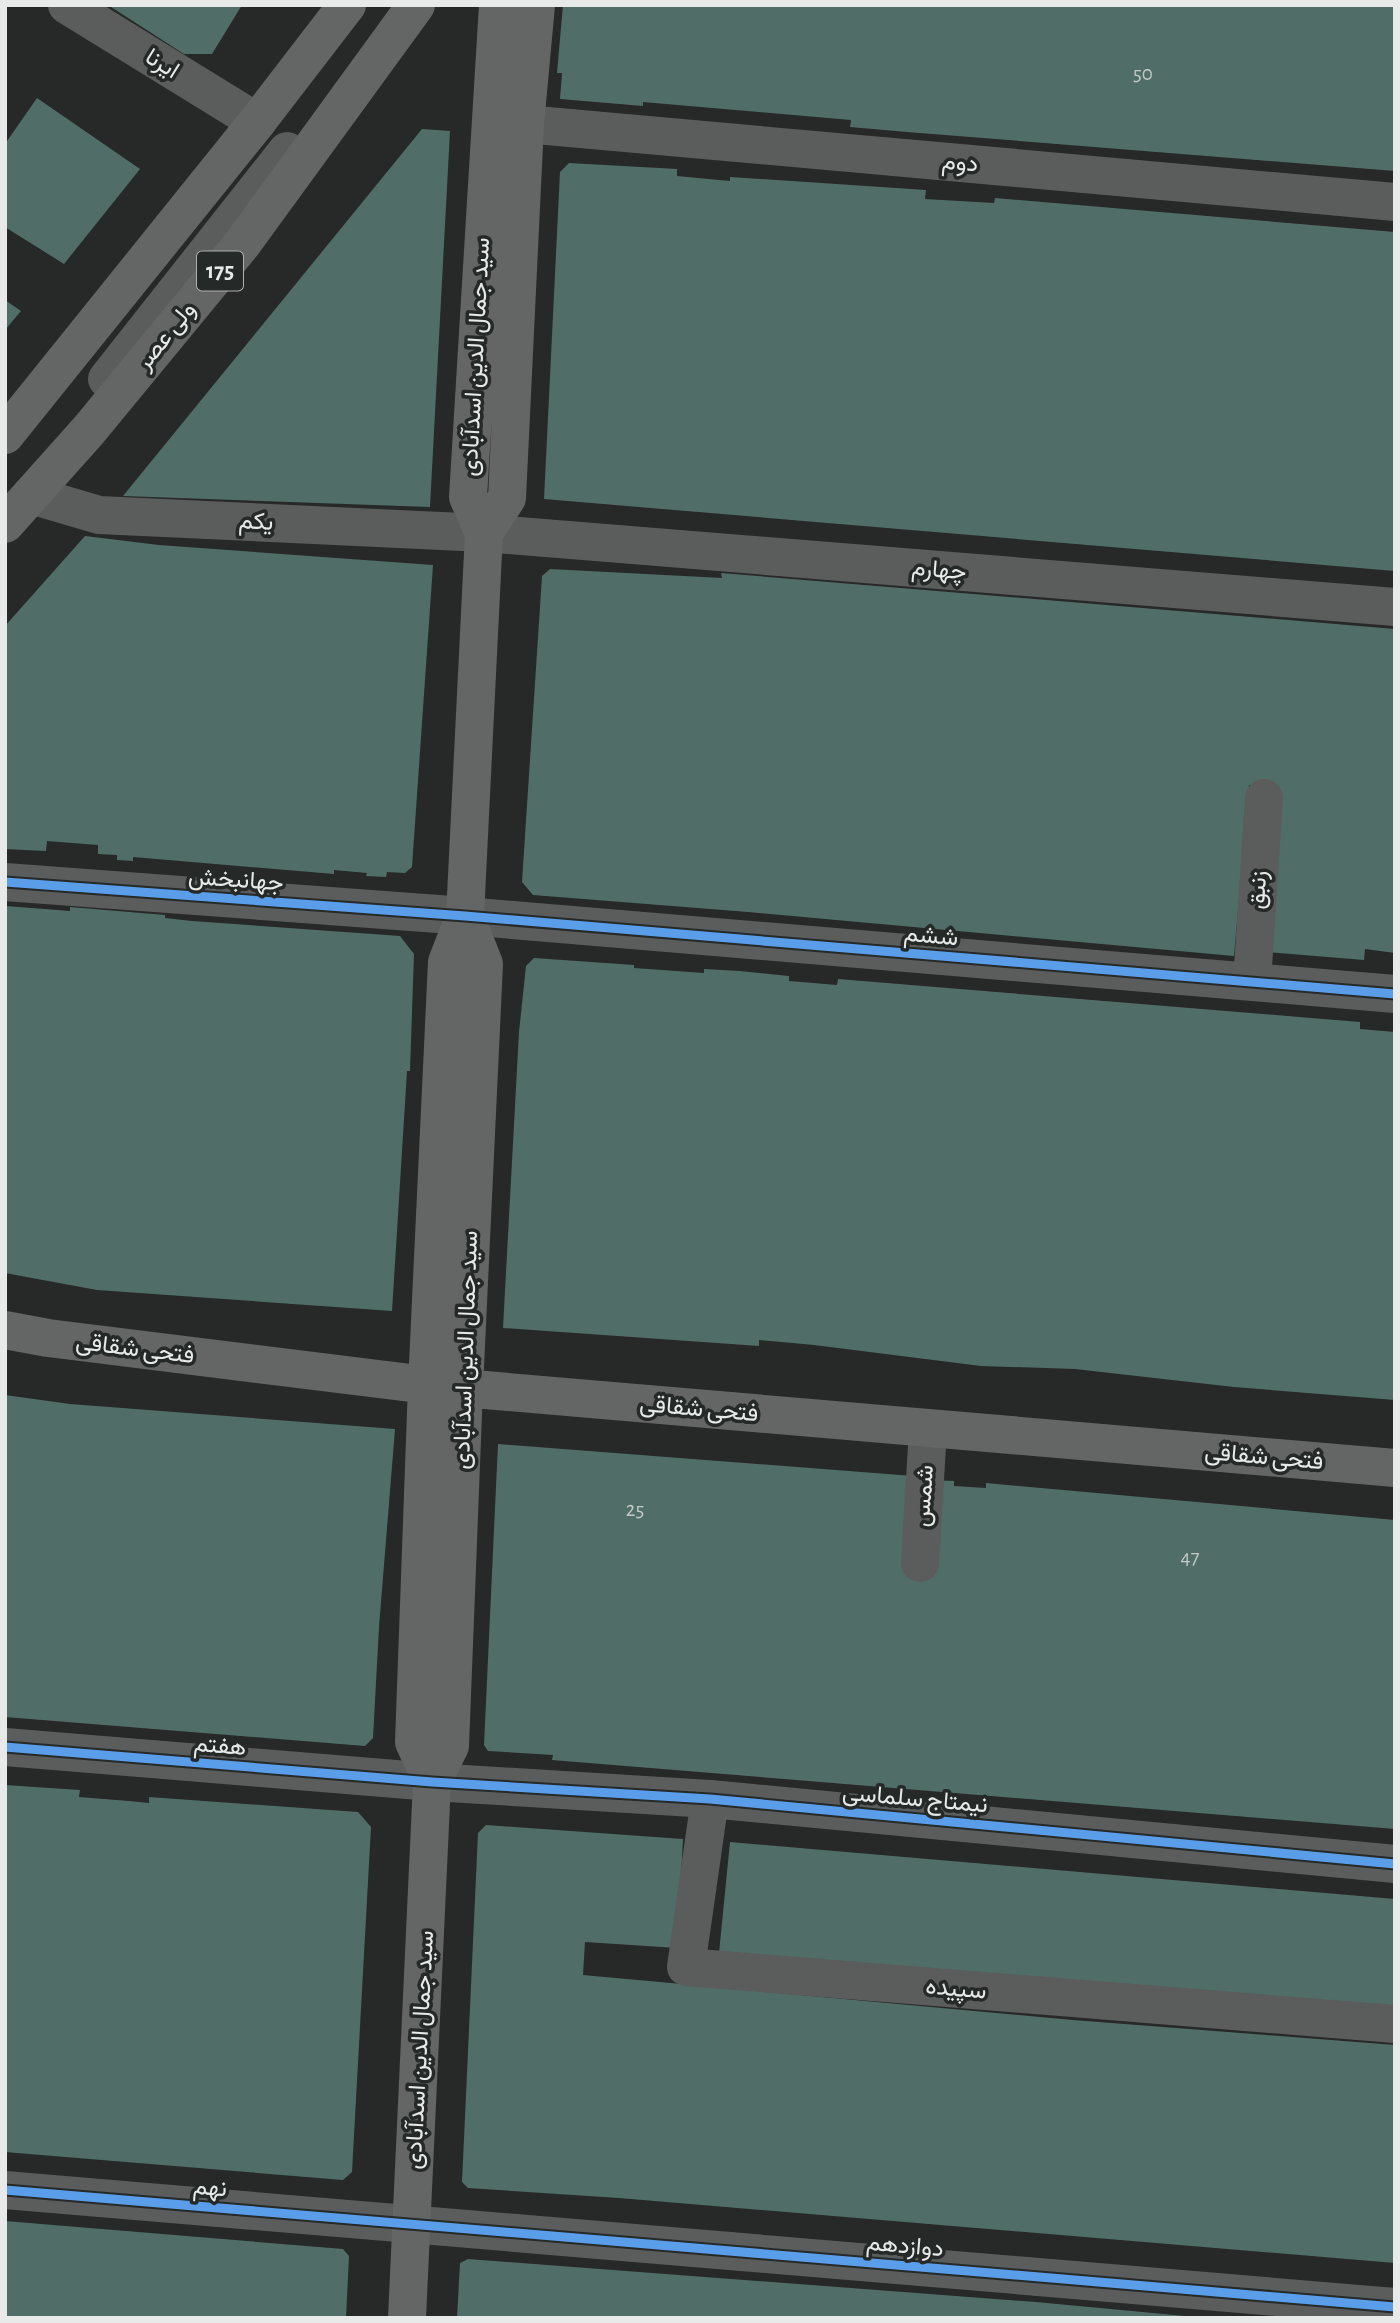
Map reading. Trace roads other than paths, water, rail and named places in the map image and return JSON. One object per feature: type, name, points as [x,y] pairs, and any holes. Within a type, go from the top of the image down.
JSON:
[{"type":"main road","name":"175","points":[[5,435],[257,122],[347,5]]},
{"type":"main road","name":"ولی عصر","points":[[5,524],[18,498],[89,430],[242,244],[416,5]]},
{"type":"main road","name":"سید جمال الدین اسدآبادی","points":[[432,1782],[414,1742],[427,1385],[447,962],[465,916],[484,533],[468,497],[498,5]]},
{"type":"main road","points":[[484,533],[507,498],[525,124],[536,5]]},
{"type":"main road","name":"سید جمال الدین اسدآبادی","points":[[407,2318],[432,1782],[450,1746],[484,964],[465,916]]},
{"type":"main road","name":"فتحی شقاقی","points":[[5,1330],[61,1340],[427,1385],[1395,1468]]},
{"type":"street","name":"ايرنا","points":[[67,5],[257,122]]},
{"type":"street","points":[[18,498],[84,408],[274,169],[394,5]]},
{"type":"street","name":"دوم","points":[[525,124],[1395,202]]},
{"type":"street","name":"یکم","points":[[18,498],[99,515],[484,533]]},
{"type":"street","name":"چهارم","points":[[484,533],[1395,607]]},
{"type":"street","name":"زنبق","points":[[1252,982],[1264,798]]},
{"type":"street","name":"جهانبخش","points":[[5,882],[465,916]]},
{"type":"street","name":"ششم","points":[[465,916],[1395,994]]},
{"type":"street","name":"شمس","points":[[920,1563],[928,1429]]},
{"type":"street","name":"هفتم","points":[[5,1747],[432,1782]]},
{"type":"street","name":"نیمتاج سلماسی","points":[[432,1782],[710,1799],[1395,1864]]},
{"type":"street","name":"سپیده","points":[[710,1799],[686,1967],[1395,2024]]},
{"type":"street","name":"نهم","points":[[5,2190],[412,2224]]},
{"type":"street","name":"دوازدهم","points":[[412,2224],[1395,2306]]}]
